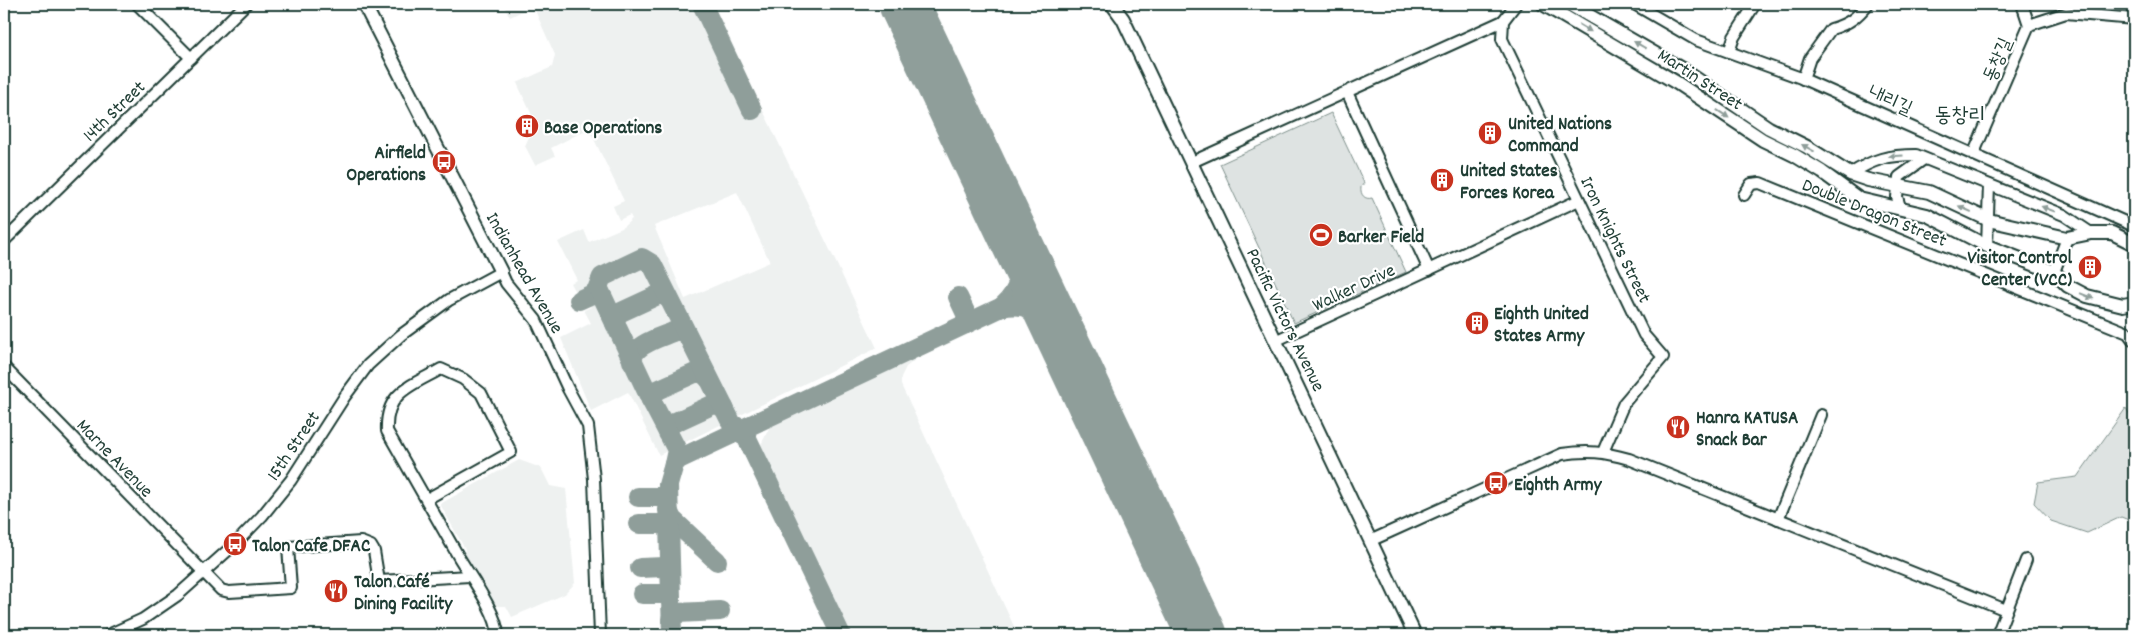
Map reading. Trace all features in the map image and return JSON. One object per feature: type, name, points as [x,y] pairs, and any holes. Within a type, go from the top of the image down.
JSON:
[{"type":"main road","name":"Indianhead Avenue","points":[[364,4],[501,272]]},
{"type":"main road","points":[[1112,4],[1123,19]]},
{"type":"main road","points":[[1121,4],[1123,19]]},
{"type":"main road","name":"Martin Street","points":[[1543,4],[1677,82],[1763,140],[1794,155],[1859,199],[1900,207],[1927,215],[1988,246],[2054,272],[2068,286],[2087,296],[2123,305],[2134,303]]},
{"type":"main road","name":"Martin Street","points":[[1569,4],[1685,71],[1770,128],[1807,147],[1850,174],[1868,180],[1929,192],[1989,220],[2067,238]]},
{"type":"main road","name":"Pacific Victors Avenue","points":[[1123,19],[1372,540],[1415,635]]},
{"type":"main road","points":[[2067,238],[2090,232],[2112,233],[2134,244]]},
{"type":"street","points":[[137,4],[191,58]]},
{"type":"street","name":"14th Street","points":[[4,241],[246,4]]},
{"type":"street","points":[[1192,162],[1503,21],[1516,4]]},
{"type":"street","points":[[1803,80],[1810,58],[1831,29],[1853,21],[1868,4]]},
{"type":"street","name":"동창길","points":[[1973,155],[2029,25],[2022,4]]},
{"type":"street","points":[[2075,14],[2081,4]]},
{"type":"street","name":"내리길","points":[[1640,5],[1696,40],[1803,80],[2134,226]]},
{"type":"street","points":[[1729,52],[1734,37],[1752,5]]},
{"type":"street","points":[[2029,25],[2066,13],[2134,19]]},
{"type":"street","name":"Iron Knights Street","points":[[1503,21],[1502,39],[1644,335],[1663,357],[1624,403],[1603,452]]},
{"type":"street","points":[[1347,92],[1429,270]]},
{"type":"street","points":[[1850,174],[1861,166],[1890,155],[1916,155],[2064,215],[2090,232]]},
{"type":"street","points":[[1900,207],[1897,197],[1900,177],[1924,159]]},
{"type":"street","name":"Double Dragon Street","points":[[1744,195],[1751,184],[1760,183],[2128,333],[2134,341]]},
{"type":"street","points":[[1986,184],[1989,220],[1988,246]]},
{"type":"street","name":"Walker Drive","points":[[1277,340],[1579,200]]},
{"type":"street","points":[[2054,272],[2067,238]]},
{"type":"street","name":"15th Street","points":[[108,635],[143,619],[171,600],[262,516],[291,480],[344,396],[368,365],[401,335],[449,300],[501,272]]},
{"type":"street","name":"Indianhead Avenue","points":[[501,272],[506,283],[536,320],[568,389],[588,426],[594,479],[600,635]]},
{"type":"street","name":"Marne Avenue","points":[[4,367],[221,590],[229,592],[290,588],[288,547],[364,542],[371,546],[374,551],[379,581],[470,576]]},
{"type":"street","points":[[426,499],[511,452],[481,393],[463,379],[440,369],[393,399],[386,416],[387,431],[495,620],[498,635]]},
{"type":"street","points":[[1778,518],[1821,415]]},
{"type":"street","points":[[1372,540],[1562,454],[1578,451],[1603,452],[1629,459],[2006,610]]},
{"type":"street","points":[[1997,635],[2026,560]]},
{"type":"shaded area","points":[[503,4],[712,4],[877,348],[659,455],[628,392],[591,411],[561,338],[591,323],[584,310],[591,307],[588,301],[582,305],[570,283],[577,280],[558,242],[584,230],[589,242],[622,228],[632,219],[630,215],[619,220],[613,206],[624,201],[592,135],[584,131],[551,148],[555,156],[535,165],[525,146],[531,132],[538,128],[517,83],[552,67],[555,55],[533,6],[510,17]],"holes":[[[737,192],[770,262],[685,299],[654,226]]]},
{"type":"shaded area","name":"Barker Field","points":[[1331,113],[1364,183],[1361,187],[1362,195],[1365,198],[1372,198],[1406,272],[1294,323],[1220,164]]},
{"type":"shaded area","points":[[911,352],[915,360],[906,367],[901,377],[901,385],[1018,635],[848,635],[759,449],[774,418]]},
{"type":"shaded area","points":[[2126,408],[2134,422],[2134,522],[2121,517],[2087,533],[2051,521],[2034,503],[2038,482],[2077,477]]},
{"type":"shaded area","points":[[519,460],[541,468],[550,486],[566,489],[575,583],[565,594],[512,617],[506,606],[494,606],[465,556],[465,549],[440,504]]},
{"type":"taxiway","points":[[702,4],[752,110]]},
{"type":"taxiway","points":[[1002,307],[1017,287],[1021,265],[1019,248]]},
{"type":"taxiway","points":[[674,464],[677,450],[651,400],[598,287],[602,277],[642,258],[652,264],[732,424],[743,430],[841,635]]},
{"type":"taxiway","points":[[579,300],[599,291]]},
{"type":"taxiway","points":[[615,324],[619,313],[658,295],[664,295],[669,299]]},
{"type":"taxiway","points":[[958,297],[968,319],[966,324]]},
{"type":"taxiway","points":[[672,635],[668,485],[674,464],[679,459],[1002,307],[1019,306],[1034,310],[1058,332]]},
{"type":"taxiway","points":[[632,361],[633,355],[637,350],[649,342],[675,331],[681,331],[687,335]]},
{"type":"taxiway","points":[[651,400],[655,391],[695,373],[703,373],[709,379]]},
{"type":"taxiway","points":[[668,433],[669,427],[673,423],[712,405],[717,404],[724,408]]},
{"type":"taxiway","points":[[638,497],[663,497],[668,491]]},
{"type":"taxiway","points":[[668,510],[672,519],[717,561]]},
{"type":"taxiway","points":[[639,524],[663,524],[668,518]]},
{"type":"taxiway","points":[[640,568],[664,567],[669,562]]},
{"type":"taxiway","points":[[642,594],[665,594],[670,599]]},
{"type":"taxiway","points":[[671,619],[677,613],[720,611]]},
{"type":"runway","points":[[904,4],[1202,635]]},
{"type":"place","name":"Base Operations","points":[[527,126]]},
{"type":"place","name":"United Nations Command","points":[[1490,133]]},
{"type":"place","name":"Airfield Operations","points":[[444,162]]},
{"type":"place","name":"United States Forces Korea","points":[[1442,180]]},
{"type":"place","name":"Barker Field","points":[[1321,235]]},
{"type":"place","name":"Visitor Control Center (VCC)","points":[[2090,267]]},
{"type":"place","name":"Eighth United States Army","points":[[1477,323]]},
{"type":"place","name":"Hanra KATUSA Snack Bar","points":[[1678,427]]},
{"type":"place","name":"Eighth Army","points":[[1496,483]]},
{"type":"place","name":"Talon Cafe DFAC","points":[[235,544]]},
{"type":"place","name":"Talon Café Dining Facility","points":[[336,591]]},
{"type":"district","name":"동창리","points":[[1960,114]]}]
